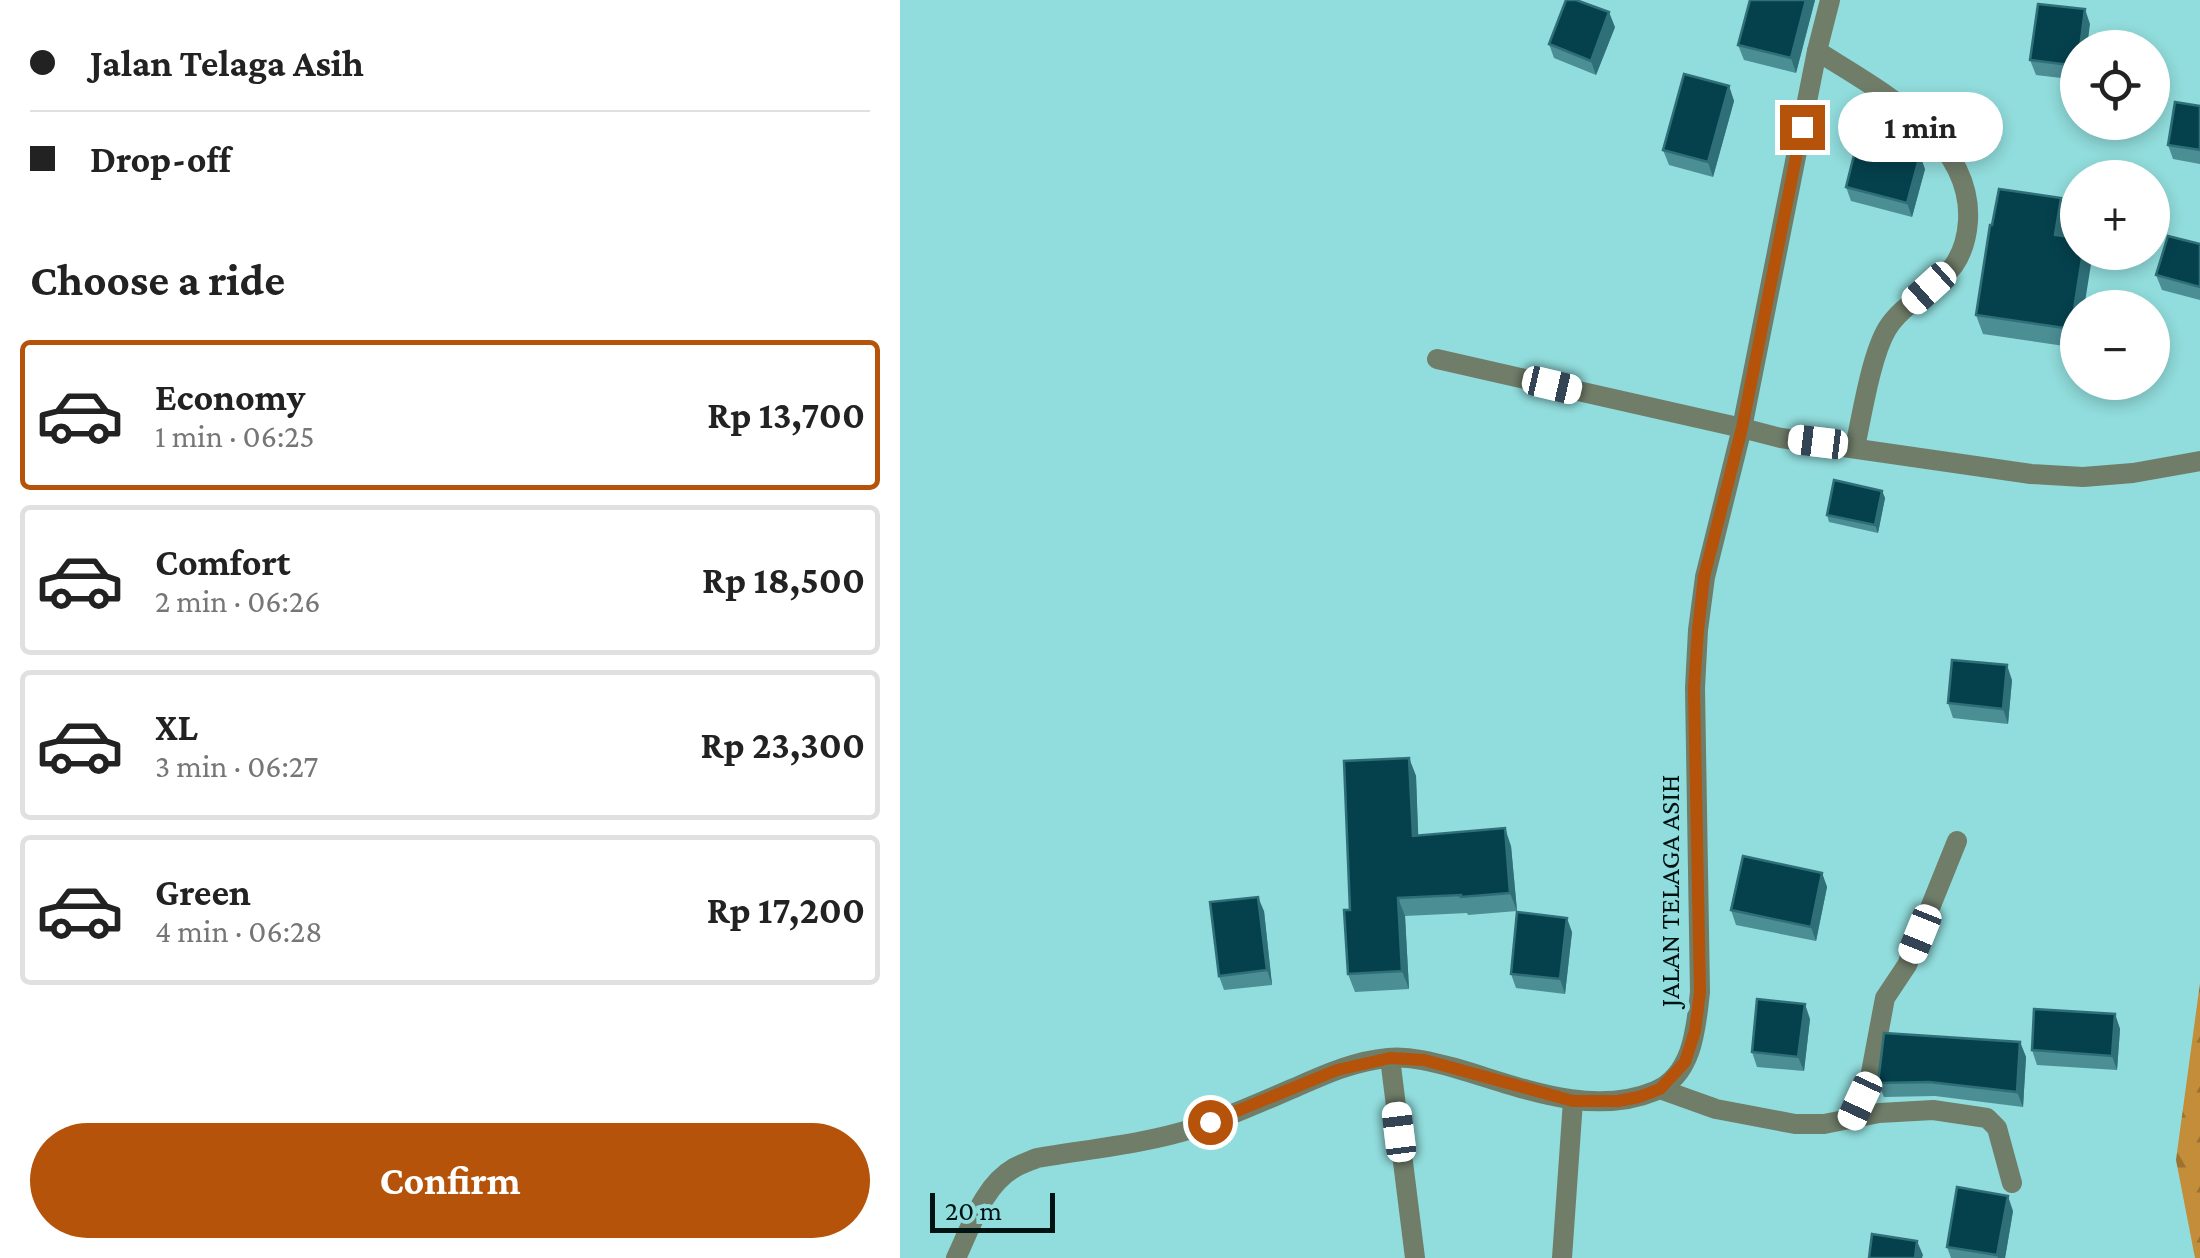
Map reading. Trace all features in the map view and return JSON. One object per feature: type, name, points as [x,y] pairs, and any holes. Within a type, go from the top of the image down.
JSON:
[{"type":"street","name":"JALAN TELAGA ASIH","points":[[1660,1089],[1685,1062],[1695,1031],[1700,992],[1694,688],[1704,577],[1742,428],[1830,0]]},
{"type":"street","points":[[1818,52],[1898,102],[1921,122],[1958,173],[1969,204],[1966,238],[1954,265],[1890,324],[1879,344],[1855,447]]},
{"type":"street","points":[[1437,359],[1782,438],[2031,474],[2083,477],[2133,473],[2200,460]]},
{"type":"street","points":[[1852,1120],[1869,1083],[1885,998],[1907,965],[1957,841]]},
{"type":"street","points":[[956,1258],[984,1200],[998,1180],[1014,1168],[1038,1158],[1190,1130],[1337,1070],[1390,1058],[1424,1060],[1573,1101],[1618,1101],[1660,1089],[1716,1108],[1795,1124],[1933,1110],[1986,1118],[1998,1128],[2012,1183]]},
{"type":"street","points":[[1390,1058],[1415,1258]]},
{"type":"street","points":[[1562,1258],[1573,1101]]},
{"type":"green space","points":[[2200,983],[2200,1258],[2195,1258],[2176,1160]]},
{"type":"building","points":[[1566,0],[1609,12],[1591,61],[1549,44]]},
{"type":"building","points":[[1750,0],[1806,0],[1791,58],[1738,45]]},
{"type":"building","points":[[2038,4],[2085,9],[2082,30],[2060,30],[2060,64],[2030,60]]},
{"type":"building","points":[[1684,74],[1729,86],[1708,162],[1663,150]]},
{"type":"building","points":[[2175,102],[2200,106],[2200,150],[2168,145]]},
{"type":"building","points":[[1858,139],[1920,155],[1907,203],[1846,187]]},
{"type":"building","points":[[1999,189],[2060,198],[2055,235],[2060,236],[2060,270],[2080,270],[2077,290],[2060,290],[2060,327],[1976,315]]},
{"type":"building","points":[[2170,236],[2200,244],[2200,287],[2156,275],[2158,270],[2170,270]]},
{"type":"building","points":[[1834,480],[1882,491],[1875,525],[1827,515]]},
{"type":"building","points":[[1952,660],[2007,665],[2003,709],[1948,703]]},
{"type":"building","points":[[1409,758],[1413,836],[1505,828],[1510,893],[1398,898],[1402,971],[1348,974],[1344,910],[1350,910],[1344,761]]},
{"type":"building","points":[[1743,856],[1822,873],[1811,927],[1731,910]]},
{"type":"building","points":[[1258,897],[1267,970],[1219,976],[1210,902]]},
{"type":"building","points":[[1517,912],[1567,918],[1560,979],[1511,974]]},
{"type":"building","points":[[1757,999],[1805,1004],[1798,1057],[1752,1052]]},
{"type":"building","points":[[2034,1009],[2115,1014],[2112,1056],[2032,1050]]},
{"type":"building","points":[[1884,1033],[2020,1042],[2017,1092],[1929,1082],[1878,1083]]},
{"type":"building","points":[[1957,1187],[2008,1196],[1997,1255],[1947,1247]]},
{"type":"building","points":[[1872,1234],[1917,1241],[1915,1258],[1869,1258]]},
{"type":"route","points":[[1210,1122],[1337,1070],[1390,1058],[1424,1060],[1573,1101],[1639,1097],[1660,1089],[1685,1062],[1695,1031],[1700,992],[1694,688],[1704,577],[1742,428],[1802,127]]}]
